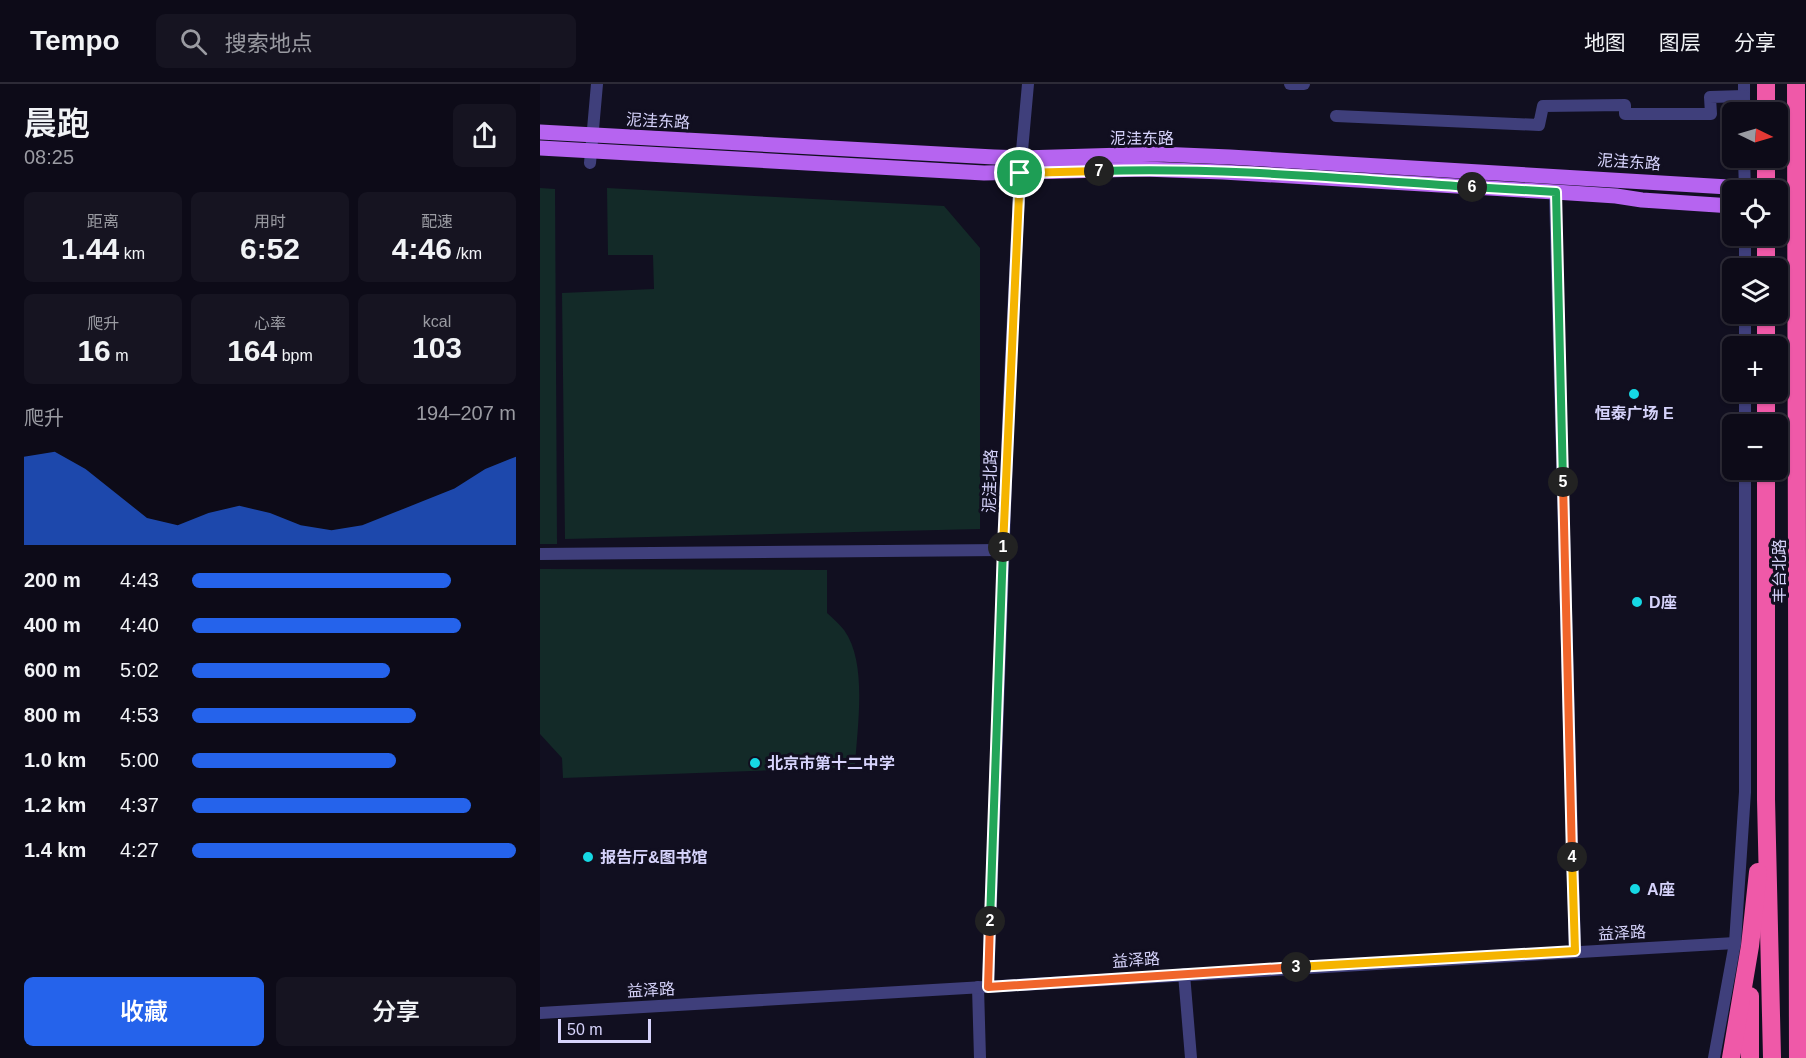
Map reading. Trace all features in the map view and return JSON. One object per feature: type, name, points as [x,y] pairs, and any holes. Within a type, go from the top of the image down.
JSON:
[{"type":"highway","points":[[1766,84],[1766,102]]},
{"type":"highway","name":"丰台北路","points":[[1796,84],[1798,1058]]},
{"type":"highway","points":[[1798,387],[1806,366]]},
{"type":"highway","name":"丰台北路","points":[[1766,480],[1766,799],[1772,1058]]},
{"type":"highway","points":[[1731,1058],[1742,944],[1766,799]]},
{"type":"highway","points":[[1799,928],[1806,964]]},
{"type":"highway","points":[[1742,944],[1750,1058]]},
{"type":"main road","name":"泥洼东路","points":[[540,132],[591,149]]},
{"type":"main road","name":"泥洼东路","points":[[540,148],[1200,171],[1556,192],[1722,205]]},
{"type":"main road","name":"泥洼东路","points":[[1021,166],[1158,154],[1722,187]]},
{"type":"main road","points":[[1616,196],[1703,198],[1707,194],[1704,185]]},
{"type":"street","points":[[591,149],[597,84]]},
{"type":"street","name":"泥洼北路","points":[[980,1058],[1002,550],[1021,166],[1028,84]]},
{"type":"street","points":[[1290,84],[1304,84]]},
{"type":"street","points":[[1336,116],[1539,124],[1543,106],[1625,105],[1625,114],[1711,114],[1710,97],[1744,90]]},
{"type":"street","points":[[1556,192],[1575,951]]},
{"type":"street","name":"丰台北路","points":[[1714,1058],[1742,944],[1740,891],[1745,792],[1745,480]]},
{"type":"street","points":[[540,554],[1002,550]]},
{"type":"street","name":"益泽路","points":[[540,1012],[1575,951],[1742,944]]},
{"type":"street","points":[[1184,974],[1191,1058]]},
{"type":"green space","points":[[540,188],[555,189],[557,544],[540,544]]},
{"type":"green space","points":[[607,188],[944,206],[980,248],[980,529],[565,539],[562,293],[654,289],[653,255],[608,255]]},
{"type":"green space","points":[[540,569],[827,570],[827,613],[844,630],[851,644],[859,677],[855,767],[563,778],[562,758],[540,734]]},
{"type":"place","name":"恒泰广场 E","points":[[1634,394]]},
{"type":"place","name":"D座","points":[[1637,602]]},
{"type":"place","name":"北京市第十二中学","points":[[755,763]]},
{"type":"place","name":"报告厅&图书馆","points":[[588,857]]},
{"type":"place","name":"A座","points":[[1635,889]]},
{"type":"route","points":[[1144,169],[1556,192],[1575,951],[988,987],[1002,550],[1020,173],[1144,169]]}]
